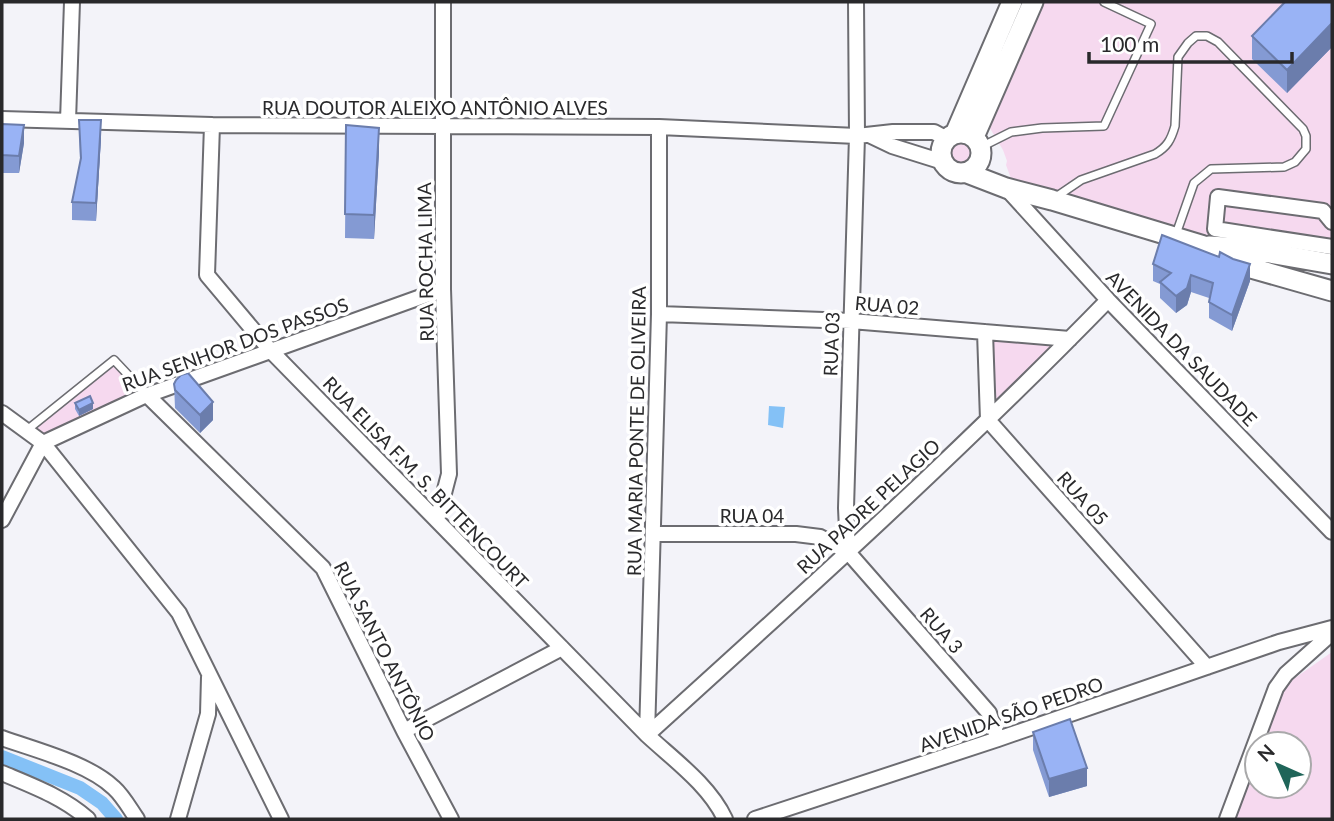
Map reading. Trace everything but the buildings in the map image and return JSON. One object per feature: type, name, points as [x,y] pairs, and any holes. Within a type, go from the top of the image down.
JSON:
[{"type":"street","points":[[68,121],[72,2]]},
{"type":"street","name":"RUA ROCHA LIMA","points":[[437,520],[449,474],[443,289],[443,2]]},
{"type":"street","name":"RUA 03","points":[[848,552],[846,508],[851,321],[862,135],[856,2]]},
{"type":"street","points":[[967,173],[977,166],[968,143],[1012,2]]},
{"type":"street","points":[[968,143],[1033,2]]},
{"type":"street","name":"RUA DOUTOR ALEIXO ANTÔNIO ALVES","points":[[2,119],[212,125],[659,127],[862,135],[934,132],[968,143]]},
{"type":"street","name":"RUA ELISA F.M. S. BITTENCOURT","points":[[212,125],[207,275],[271,350],[648,735],[704,788],[725,819]]},
{"type":"street","name":"RUA MARIA PONTE DE OLIVEIRA","points":[[648,735],[659,314],[659,127]]},
{"type":"street","name":"RUA DOUTOR ALEIXO ANTÔNIO ALVES","points":[[862,135],[943,162]]},
{"type":"street","points":[[1006,188],[968,143],[943,143],[940,152],[943,162],[955,173],[967,173],[1006,188],[1201,245],[1237,264],[1332,291]]},
{"type":"street","name":"AVENIDA DA SAUDADE","points":[[1006,188],[1108,300],[1332,532]]},
{"type":"street","points":[[1332,222],[1323,211],[1218,197],[1215,229],[1332,247]]},
{"type":"street","points":[[1201,245],[1242,248],[1332,264]]},
{"type":"street","name":"RUA SENHOR DOS PASSOS","points":[[43,443],[147,395],[443,289]]},
{"type":"street","name":"RUA PADRE PELAGIO","points":[[648,735],[988,420],[1108,300]]},
{"type":"street","name":"RUA 02","points":[[659,314],[851,321],[1070,339]]},
{"type":"street","points":[[985,332],[988,420]]},
{"type":"street","name":"RUA SANTO ANTÔNIO","points":[[147,395],[323,568],[451,819]]},
{"type":"street","points":[[2,413],[43,443],[179,613],[281,819]]},
{"type":"street","name":"RUA 05","points":[[988,420],[1207,667]]},
{"type":"street","points":[[2,520],[43,443]]},
{"type":"street","name":"RUA 04","points":[[653,534],[796,534],[820,537],[848,552]]},
{"type":"street","name":"RUA 3","points":[[848,552],[989,713],[998,739]]},
{"type":"street","name":"AVENIDA SÃO PEDRO","points":[[755,819],[1279,642],[1332,628]]},
{"type":"street","points":[[1227,819],[1276,688],[1286,674],[1332,633]]},
{"type":"street","points":[[1279,642],[1308,653]]},
{"type":"street","points":[[404,731],[562,648]]},
{"type":"street","points":[[178,819],[208,714],[209,672]]},
{"type":"street","points":[[2,738],[70,762],[99,776],[115,788],[137,819]]},
{"type":"street","points":[[2,773],[46,791],[88,819]]},
{"type":"lane","points":[[968,143],[1011,132],[1042,128],[1104,126],[1151,24],[1104,2]]},
{"type":"lane","points":[[1052,200],[1081,180],[1166,148],[1175,126],[1178,57],[1196,36],[1207,36],[1218,42],[1303,129],[1306,149],[1295,162],[1284,167],[1211,169],[1202,174],[1194,183],[1175,237]]},
{"type":"lane","points":[[26,431],[114,360],[147,395]]},
{"type":"shaded area","points":[[1043,2],[1332,2],[1332,259],[1151,224],[1013,184],[1003,150],[988,125]]},
{"type":"shaded area","points":[[962,142],[970,145],[973,153],[970,161],[962,164],[954,161],[951,153],[954,145]]},
{"type":"shaded area","points":[[991,341],[1056,345],[995,403]]},
{"type":"shaded area","points":[[114,363],[144,394],[42,441],[28,431]]},
{"type":"shaded area","points":[[1332,652],[1332,819],[1234,819],[1243,792],[1243,800],[1313,800],[1313,730],[1264,730],[1278,690]]},
{"type":"water","points":[[769,406],[785,407],[783,428],[768,425]]},
{"type":"waterway","points":[[2,757],[80,788],[102,803],[116,819]]}]
